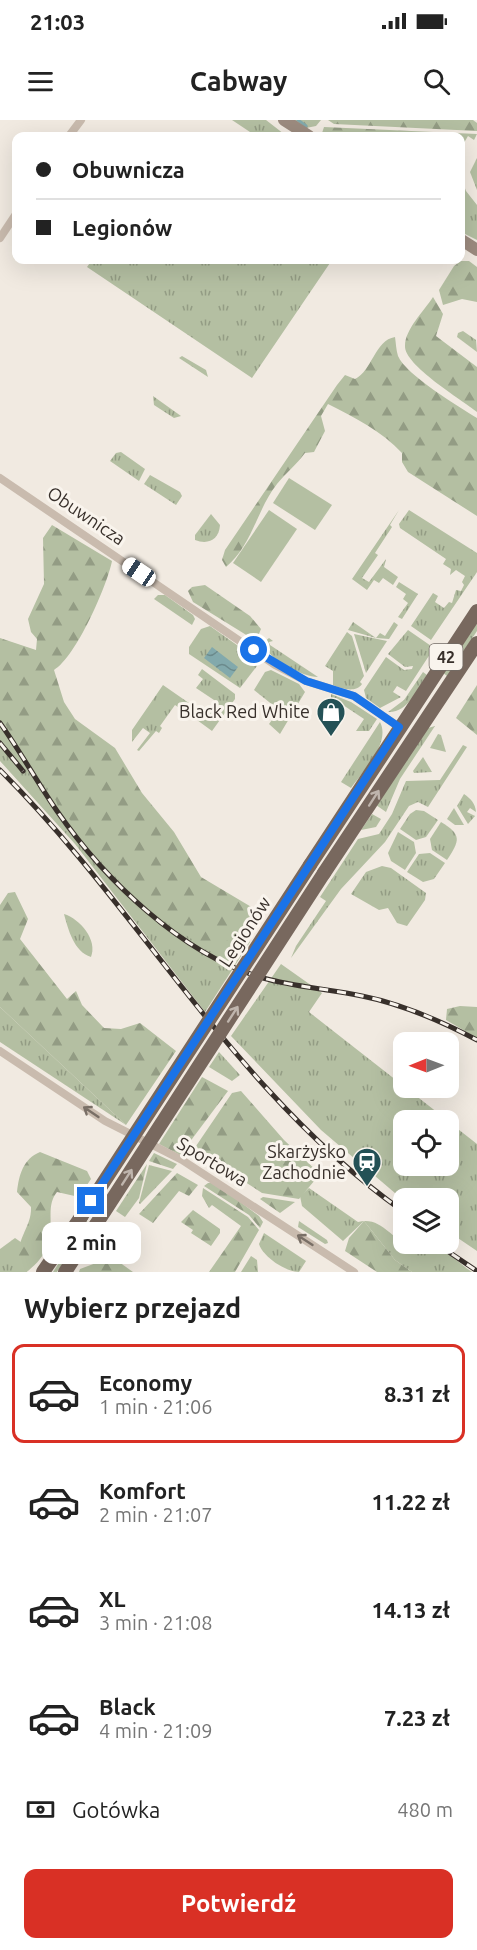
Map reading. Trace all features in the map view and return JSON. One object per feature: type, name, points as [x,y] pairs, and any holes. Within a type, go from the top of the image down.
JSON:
[{"type":"main road","name":"Legionów","points":[[43,1272],[477,611]]},
{"type":"main road","name":"Legionów","points":[[65,1272],[324,873],[477,643]]},
{"type":"street","points":[[284,120],[303,132]]},
{"type":"street","points":[[0,238],[12,220]]},
{"type":"street","name":"Obuwnicza","points":[[0,478],[276,665],[306,681],[354,696],[399,727]]},
{"type":"street","points":[[416,703],[430,712]]},
{"type":"street","name":"Sportowa","points":[[0,1051],[105,1121],[182,1160],[354,1272]]},
{"type":"green space","points":[[232,120],[266,120],[281,132],[250,132]]},
{"type":"green space","points":[[294,120],[321,120],[316,126],[306,128]]},
{"type":"green space","points":[[328,120],[473,120],[477,123],[477,131],[334,124]]},
{"type":"green space","points":[[324,127],[433,132],[322,132]]},
{"type":"green space","points":[[465,133],[477,134],[474,140],[468,136],[465,141]]},
{"type":"green space","points":[[477,158],[477,190],[470,172]]},
{"type":"green space","points":[[465,188],[477,205],[477,240],[465,234]]},
{"type":"green space","points":[[469,261],[477,267],[477,302],[462,299],[443,305],[439,290],[454,266]]},
{"type":"green space","points":[[89,264],[329,264],[252,378],[87,267]]},
{"type":"green space","points":[[433,297],[443,314],[436,336],[477,367],[477,412],[423,372],[407,354],[405,346],[408,333]]},
{"type":"green space","points":[[463,331],[476,340],[477,352],[457,337],[458,333]]},
{"type":"green space","points":[[395,337],[398,356],[411,372],[477,418],[477,516],[408,472],[402,462],[402,453],[386,438],[328,404],[321,416],[325,431],[314,452],[305,453],[277,484],[242,549],[226,567],[222,560],[225,550],[337,385],[345,375],[355,379],[361,375],[378,349],[388,339]]},
{"type":"green space","points":[[182,356],[206,370],[208,377],[179,358]]},
{"type":"green space","points":[[153,396],[181,416],[174,418],[154,405]]},
{"type":"green space","points":[[121,452],[145,469],[139,481],[110,461],[116,453]]},
{"type":"green space","points":[[150,475],[180,492],[182,496],[176,505],[144,484]]},
{"type":"green space","points":[[289,478],[332,505],[315,530],[273,503]]},
{"type":"green space","points":[[269,510],[297,529],[261,582],[233,563]]},
{"type":"green space","points":[[399,510],[390,525],[392,527],[375,553],[378,555],[362,578],[369,582],[386,559],[384,567],[398,577],[393,585],[383,578],[379,583],[374,580],[367,590],[352,579]]},
{"type":"green space","points":[[409,510],[477,553],[477,572],[431,640],[411,626],[433,593],[438,596],[435,602],[444,608],[449,602],[452,603],[456,590],[461,591],[464,585],[462,582],[465,576],[456,570],[450,575],[451,569],[443,564],[446,559],[400,528],[399,524]]},
{"type":"green space","points":[[211,514],[220,525],[218,534],[212,540],[204,542],[195,540],[195,535]]},
{"type":"green space","points":[[52,525],[112,561],[104,587],[81,636],[63,663],[54,670],[64,702],[75,719],[115,748],[142,793],[174,832],[201,877],[260,912],[256,927],[249,934],[207,949],[149,911],[96,856],[0,716],[0,638],[36,650],[37,639],[31,632],[28,619],[44,584],[43,538]]},
{"type":"green space","points":[[399,582],[418,594],[402,619],[398,617],[408,603],[403,599],[406,594],[396,587]]},
{"type":"green space","points":[[205,585],[250,616],[261,629],[256,641],[193,602],[188,591],[192,587]]},
{"type":"green space","points":[[158,595],[165,595],[193,615],[195,619],[192,625],[154,599]]},
{"type":"green space","points":[[477,621],[477,631],[447,676],[442,672]]},
{"type":"green space","points":[[353,622],[376,638],[348,630]]},
{"type":"green space","points":[[394,622],[398,625],[389,639],[376,638],[380,633],[385,636]]},
{"type":"green space","points":[[210,626],[258,660],[257,666],[240,688],[189,654],[189,647],[201,629]]},
{"type":"green space","points":[[408,630],[434,648],[406,691],[397,686],[393,692],[401,697],[380,708],[366,698],[364,690],[386,657],[404,670],[412,669],[413,666],[405,667],[388,654]]},
{"type":"green space","points":[[347,632],[352,636],[364,676],[360,682],[362,684],[356,689],[345,689],[333,685],[333,671],[325,666]]},
{"type":"green space","points":[[354,634],[387,641],[366,673]]},
{"type":"green space","points":[[269,638],[273,641],[269,642],[270,645],[318,677],[304,674],[278,661],[263,643]]},
{"type":"green space","points":[[202,669],[235,694],[235,699],[212,731],[197,720],[203,712],[217,720],[210,714],[217,702],[196,688],[203,679],[198,675]]},
{"type":"green space","points":[[271,670],[299,684],[305,692],[280,734],[269,724],[279,710],[254,690],[265,672]]},
{"type":"green space","points":[[423,672],[427,675],[411,699],[401,709],[388,712],[404,700]]},
{"type":"green space","points":[[163,685],[199,710],[194,718],[175,705],[160,726],[162,728],[159,733],[156,731],[139,751],[137,750],[150,733],[143,728],[132,742],[132,730]]},
{"type":"green space","points":[[477,685],[477,735],[456,718]]},
{"type":"green space","points":[[331,694],[351,702],[377,719],[369,731],[356,731],[364,719],[334,699],[331,703]]},
{"type":"green space","points":[[0,700],[212,914],[250,942],[205,1012],[75,844],[0,761]]},
{"type":"green space","points":[[380,722],[382,739],[379,748],[351,788],[341,782]]},
{"type":"green space","points":[[435,726],[400,779],[386,812],[376,805],[428,728]]},
{"type":"green space","points":[[438,734],[441,735],[446,752],[430,748]]},
{"type":"green space","points":[[463,745],[467,747],[428,807],[418,802],[409,806],[385,842],[341,889],[291,958],[296,946],[326,901],[320,897],[358,839],[379,834],[392,814],[406,781],[440,780]]},
{"type":"green space","points":[[423,757],[432,772],[414,773],[413,771]]},
{"type":"green space","points":[[464,794],[475,806],[476,812],[470,808],[467,812],[475,816],[468,824],[457,806]]},
{"type":"green space","points":[[454,808],[464,825],[455,825],[447,819]]},
{"type":"green space","points":[[416,810],[424,811],[438,820],[426,837],[416,840],[400,829],[410,814]]},
{"type":"green space","points":[[372,814],[381,819],[376,827],[361,830]]},
{"type":"green space","points":[[441,822],[456,834],[457,838],[447,860],[432,850],[430,839]]},
{"type":"green space","points":[[398,832],[414,842],[416,853],[405,870],[391,861],[388,853]]},
{"type":"green space","points":[[430,853],[445,863],[434,879],[423,882],[407,872],[419,854]]},
{"type":"green space","points":[[382,866],[391,868],[426,893],[425,900],[407,926],[397,923],[388,908],[379,910],[351,894],[366,872]]},
{"type":"green space","points":[[15,892],[28,919],[20,939],[67,999],[76,991],[82,1005],[104,1028],[121,1029],[140,1023],[176,1051],[126,1125],[0,1007],[0,905],[8,893]]},
{"type":"green space","points":[[64,914],[76,920],[90,937],[93,950],[91,957],[76,945]]},
{"type":"green space","points":[[281,964],[322,993],[309,1012],[393,1078],[393,1098],[419,1098],[434,1110],[393,1110],[393,1176],[459,1176],[459,1130],[477,1144],[477,1251],[459,1239],[459,1188],[393,1188],[393,1191],[321,1130],[231,1036]]},
{"type":"green space","points":[[460,1006],[477,1007],[477,1038],[446,1020],[447,1009]]},
{"type":"green space","points":[[0,1007],[126,1125],[0,1042]]},
{"type":"green space","points":[[219,1052],[240,1075],[232,1081],[209,1067]]},
{"type":"green space","points":[[202,1077],[228,1091],[180,1155],[159,1144]]},
{"type":"green space","points":[[241,1091],[284,1140],[320,1174],[299,1199],[262,1193],[194,1149],[232,1093]]},
{"type":"green space","points":[[40,1152],[87,1171],[91,1179],[79,1197],[57,1192],[52,1200],[50,1238],[47,1249],[40,1260],[28,1271],[20,1268],[19,1249],[31,1215],[31,1207],[17,1192],[23,1168],[34,1155]]},
{"type":"green space","points":[[154,1153],[177,1164],[173,1169],[149,1161]]},
{"type":"green space","points":[[147,1164],[139,1198],[125,1217],[116,1211]]},
{"type":"green space","points":[[149,1165],[172,1171],[140,1204],[139,1203]]},
{"type":"green space","points":[[177,1173],[198,1185],[189,1196],[179,1191],[153,1223],[139,1214]]},
{"type":"green space","points":[[208,1183],[215,1183],[259,1216],[263,1222],[260,1228],[249,1215],[204,1186]]},
{"type":"green space","points":[[203,1188],[248,1217],[259,1230],[235,1272],[209,1272],[241,1226],[212,1205],[209,1208],[202,1196]]},
{"type":"green space","points":[[309,1188],[358,1222],[364,1221],[343,1241],[302,1206],[300,1196]]},
{"type":"green space","points":[[263,1197],[295,1202],[280,1213],[260,1199]]},
{"type":"green space","points":[[193,1210],[220,1229],[220,1233],[211,1246],[191,1233],[193,1230],[181,1222]]},
{"type":"green space","points":[[86,1221],[89,1223],[57,1272],[53,1272]]},
{"type":"green space","points":[[299,1221],[328,1243],[325,1244],[298,1227]]},
{"type":"green space","points":[[364,1221],[374,1222],[393,1235],[393,1254],[448,1254],[472,1272],[412,1272],[395,1260]]},
{"type":"green space","points":[[364,1221],[395,1260],[412,1272],[377,1272],[345,1251],[349,1238]]},
{"type":"green space","points":[[264,1233],[306,1261],[299,1272],[282,1267],[265,1254],[259,1244]]},
{"type":"green space","points":[[15,1238],[38,1254],[27,1272],[0,1272],[0,1249]]},
{"type":"green space","points":[[251,1256],[257,1260],[258,1272],[241,1272]]},
{"type":"green space","points":[[112,1257],[133,1272],[79,1272],[80,1269]]},
{"type":"water","points":[[212,647],[238,667],[230,678],[204,658]]},
{"type":"waterway","points":[[298,120],[306,126]]},
{"type":"railway","points":[[0,723],[50,800],[98,863],[147,911],[203,952],[233,967],[263,978],[377,999],[406,1008],[477,1040]]},
{"type":"railway","points":[[0,743],[23,771]]},
{"type":"railway","points":[[0,770],[100,883],[239,1057],[289,1112],[344,1164],[393,1203]]},
{"type":"railway","points":[[452,1254],[477,1271]]},
{"type":"place","name":"Black Red White","points":[[331,738]]},
{"type":"place","name":"Skarżysko Zachodnie","points":[[367,1188]]},
{"type":"route","points":[[91,1201],[399,727],[354,696],[306,681],[254,650]]}]
